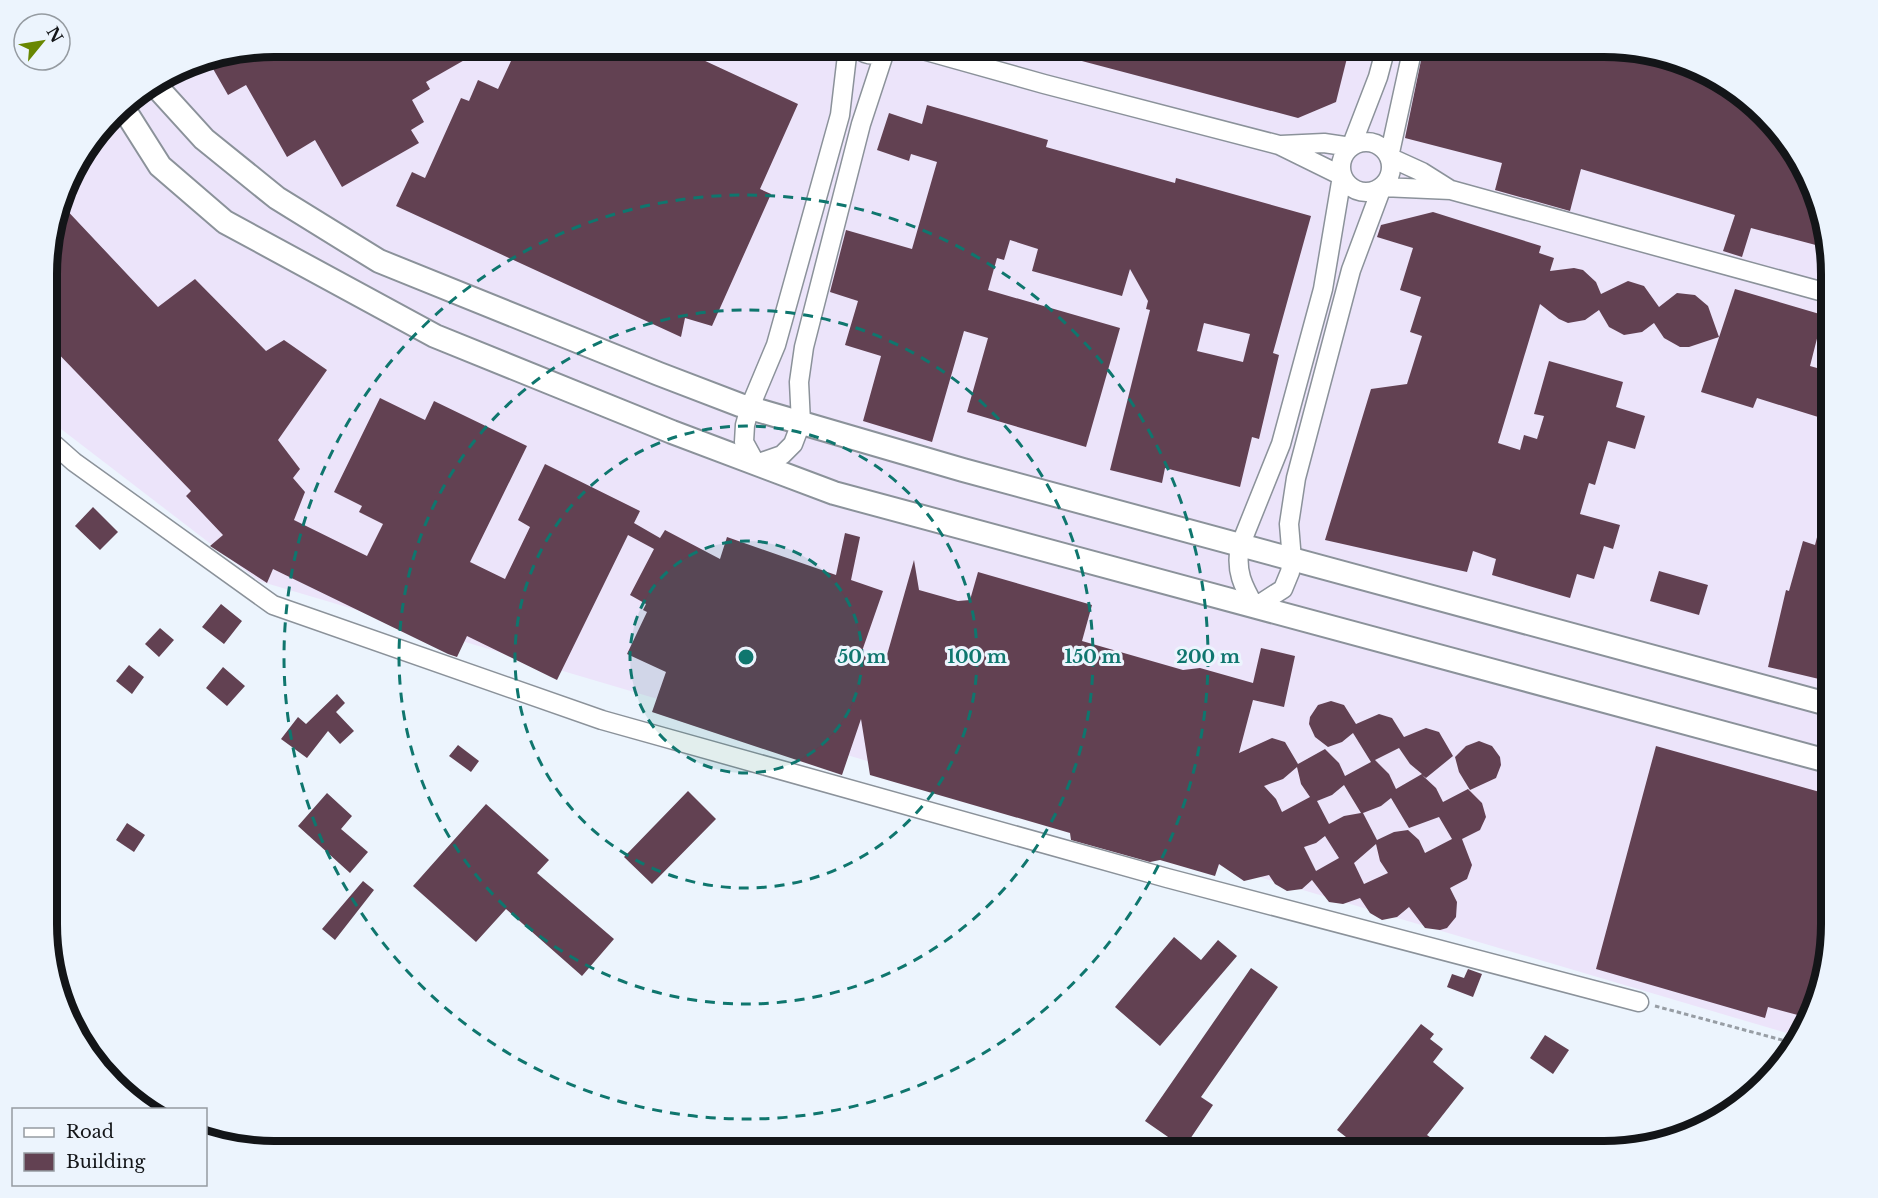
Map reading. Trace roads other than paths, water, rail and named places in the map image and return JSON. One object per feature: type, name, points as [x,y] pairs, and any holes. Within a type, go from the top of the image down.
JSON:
[{"type":"street","points":[[756,464],[744,442],[750,407],[776,345],[840,115],[847,57]]},
{"type":"street","points":[[756,464],[782,456],[793,444],[801,423],[799,382],[804,347],[861,124],[885,57]]},
{"type":"street","points":[[950,57],[1044,84],[1280,145],[1342,176],[1357,191],[1366,192],[1382,187],[1451,190],[1821,291]]},
{"type":"street","points":[[1255,607],[1240,581],[1237,562],[1240,546],[1281,444],[1323,289],[1342,176],[1342,159],[1351,147],[1378,77],[1383,57]]},
{"type":"street","points":[[1389,157],[1411,57]]},
{"type":"street","points":[[159,90],[204,139],[277,198],[379,261],[658,374],[801,423],[1240,546],[1558,633],[1657,656],[1821,702]]},
{"type":"street","points":[[127,114],[160,166],[225,222],[435,336],[834,494],[1821,759]]},
{"type":"street","points":[[1255,607],[1283,588],[1292,560],[1289,524],[1296,478],[1351,270],[1382,187],[1392,170],[1389,157],[1381,146],[1373,142],[1359,142],[1351,147],[1324,143],[1280,145]]},
{"type":"street","points":[[1389,157],[1422,172],[1451,190]]},
{"type":"street","points":[[57,447],[74,462],[273,605],[284,609],[602,720],[1167,878],[1639,1002]]}]
